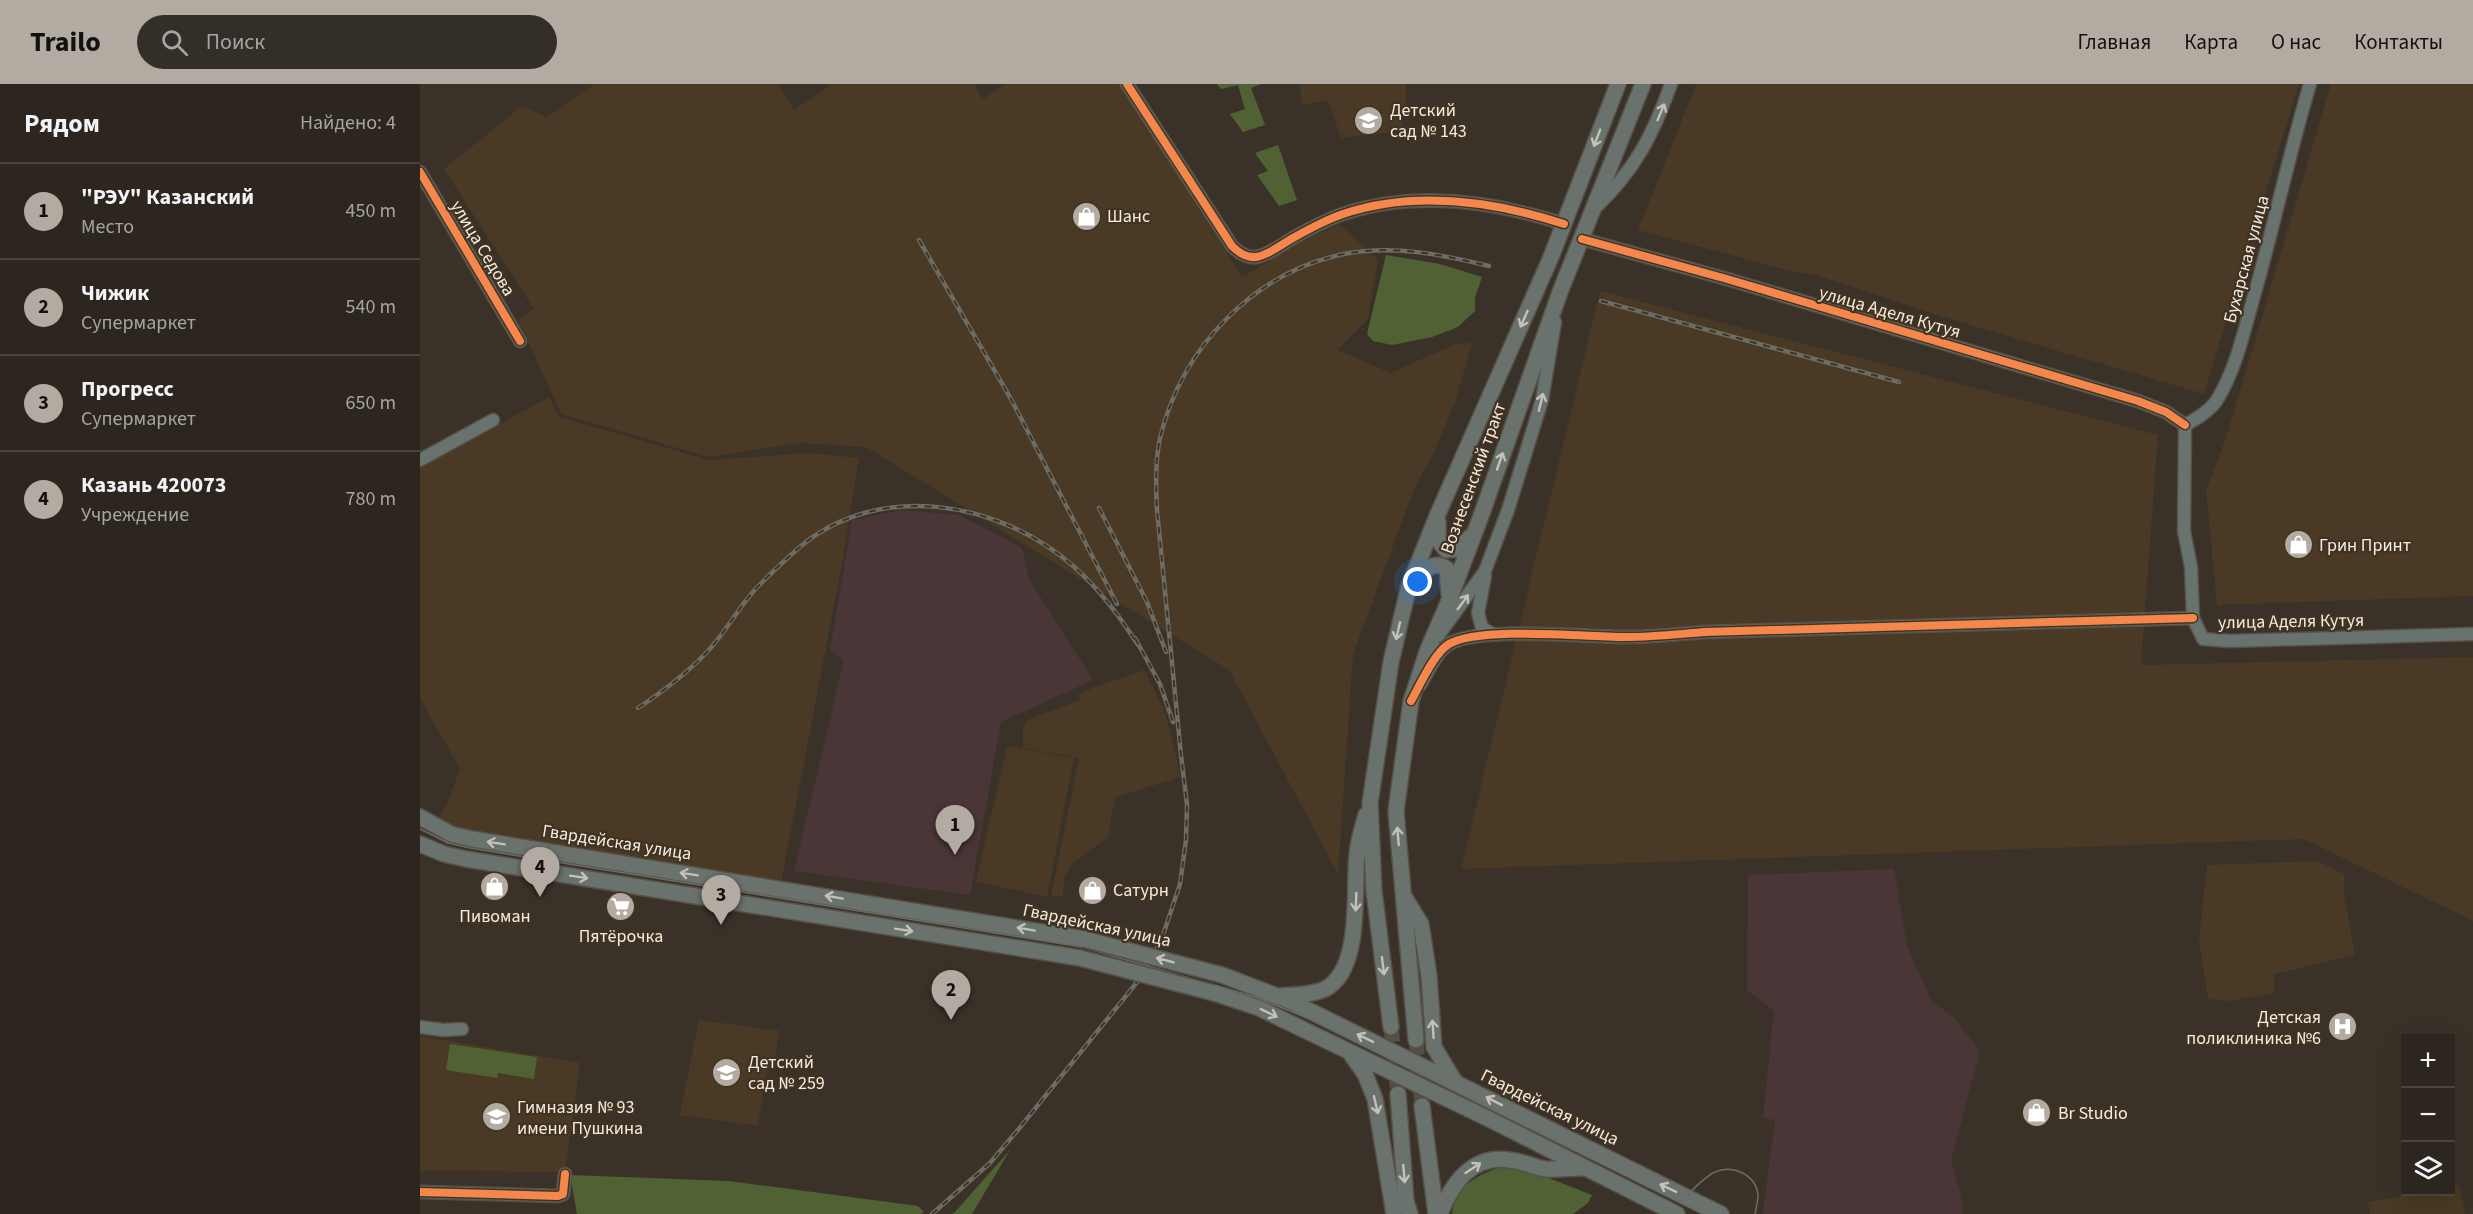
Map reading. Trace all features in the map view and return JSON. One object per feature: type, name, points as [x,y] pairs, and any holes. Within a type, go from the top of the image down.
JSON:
[{"type":"main road","name":"Вознесенский тракт","points":[[1391,1027],[1374,891],[1370,803],[1391,662],[1409,586],[1437,516],[1564,224],[1618,84]]},
{"type":"main road","name":"Вознесенский тракт","points":[[1416,1040],[1396,811],[1411,701],[1428,649],[1481,516],[1560,292],[1642,84]]},
{"type":"main road","points":[[1437,516],[1438,540],[1446,550],[1451,551],[1467,543],[1481,516]]},
{"type":"main road","points":[[1409,586],[1425,569],[1435,564],[1442,566],[1447,569],[1448,603]]},
{"type":"main road","points":[[1278,997],[1325,989],[1342,972],[1348,957],[1356,909],[1356,856],[1359,836],[1370,803]]},
{"type":"main road","name":"Гвардейская улица","points":[[420,817],[451,834],[472,839],[1084,939],[1222,975],[1278,997],[1721,1214]]},
{"type":"main road","name":"Гвардейская улица","points":[[420,844],[444,854],[466,859],[1080,958],[1214,993],[1259,1008],[1677,1214]]},
{"type":"main road","points":[[784,911],[788,889]]},
{"type":"main road","points":[[1403,894],[1421,924],[1429,976],[1434,1047],[1455,1082]]},
{"type":"main road","points":[[1350,1053],[1365,1074],[1375,1099],[1394,1214]]},
{"type":"main road","points":[[1398,1094],[1406,1201],[1410,1214]]},
{"type":"main road","points":[[1422,1106],[1438,1214]]},
{"type":"main road","points":[[1438,1214],[1463,1174],[1477,1164],[1492,1158],[1545,1169],[1586,1168]]},
{"type":"street","points":[[1126,84],[1232,246],[1244,255],[1266,254],[1305,231],[1343,214],[1372,206],[1412,201],[1438,200],[1475,203],[1527,212],[1564,224]]},
{"type":"street","points":[[1592,211],[1611,193],[1636,163],[1661,114],[1671,84]]},
{"type":"street","name":"Бухарская улица","points":[[2185,425],[2217,401],[2230,371],[2243,334],[2274,224],[2310,84]]},
{"type":"street","name":"улица Седова","points":[[420,171],[520,341]]},
{"type":"street","name":"улица Аделя Кутуя","points":[[1582,239],[1737,282],[2138,401],[2166,412],[2185,425],[2184,531],[2190,567],[2193,618],[2203,639],[2473,634]]},
{"type":"street","points":[[1492,634],[1482,628],[1478,613],[1485,572],[1508,510],[1542,400],[1560,292]]},
{"type":"street","points":[[420,460],[493,420]]},
{"type":"street","points":[[1428,649],[1485,572]]},
{"type":"street","points":[[1411,701],[1447,645],[1461,638],[1492,634],[1630,637],[1705,632],[2193,618]]},
{"type":"street","points":[[420,1027],[443,1030],[462,1029]]},
{"type":"street","points":[[420,1192],[558,1196],[563,1194],[564,1174]]},
{"type":"shaded area","points":[[595,84],[778,84],[794,110],[833,84],[974,84],[983,99],[1006,84],[1119,84],[1242,277],[1301,242],[1340,224],[1378,260],[1368,319],[1337,350],[1391,373],[1455,344],[1472,343],[1455,403],[1432,456],[1415,487],[1353,654],[1338,874],[1229,670],[866,447],[799,443],[708,457],[561,414],[518,319],[534,309],[444,169],[522,106],[547,117]]},
{"type":"shaded area","name":"Детский сад № 143","points":[[1299,84],[1406,84],[1402,131],[1341,138],[1328,100],[1303,105]]},
{"type":"shaded area","points":[[1696,84],[2299,84],[2204,394],[1947,318],[1815,275],[1794,272],[1638,230]]},
{"type":"shaded area","points":[[2331,84],[2473,84],[2473,596],[2217,605],[2206,490],[2226,438]]},
{"type":"shaded area","points":[[1600,291],[2158,435],[2141,665],[2473,657],[2473,921],[2304,839],[1461,869]]},
{"type":"shaded area","points":[[549,397],[559,417],[709,460],[810,453],[859,458],[842,564],[781,883],[451,829],[435,822],[445,808],[460,769],[420,698],[420,468]]},
{"type":"shaded area","points":[[902,510],[959,515],[1022,548],[1029,579],[1093,680],[1001,722],[970,895],[794,871],[844,660],[830,650],[852,520]]},
{"type":"shaded area","points":[[1144,670],[1164,709],[1181,777],[1115,797],[1108,837],[1071,865],[1064,878],[1063,897],[1051,896],[1079,758],[1023,748],[1023,728],[1027,720],[1080,700],[1079,695],[1092,688]]},
{"type":"shaded area","points":[[1007,746],[1074,758],[1047,897],[976,882]]},
{"type":"shaded area","points":[[2317,861],[2344,874],[2344,894],[2355,955],[2274,974],[2274,993],[2228,1001],[2208,999],[2199,939],[2207,865]]},
{"type":"shaded area","points":[[1894,869],[1907,946],[1931,1000],[1954,1018],[1980,1051],[1951,1161],[1961,1196],[1963,1214],[1763,1214],[1775,1120],[1763,1118],[1774,1011],[1747,990],[1748,875]]},
{"type":"shaded area","name":"Детский сад № 259","points":[[699,1020],[780,1031],[774,1062],[768,1061],[758,1126],[680,1115]]},
{"type":"shaded area","name":"Гимназия № 93 имени Пушкина","points":[[420,1036],[580,1063],[565,1172],[420,1171]]},
{"type":"shaded area","points":[[2459,1184],[2465,1214],[2370,1214],[2368,1202],[2401,1196],[2455,1196],[2455,1185]]},
{"type":"green space","points":[[1217,84],[1261,84],[1251,88],[1265,125],[1243,132],[1230,114],[1245,109],[1238,85],[1221,89]]},
{"type":"green space","points":[[1278,145],[1297,200],[1279,206],[1257,175],[1268,171],[1255,153]]},
{"type":"green space","points":[[1386,255],[1440,264],[1482,277],[1475,298],[1475,311],[1458,327],[1432,337],[1392,345],[1373,341],[1367,334]]},
{"type":"green space","points":[[450,1044],[537,1057],[534,1079],[498,1073],[497,1078],[446,1070]]},
{"type":"green space","points":[[1010,1150],[972,1214],[952,1214],[954,1213]]},
{"type":"green space","points":[[1506,1166],[1546,1177],[1592,1195],[1588,1203],[1573,1214],[1452,1214],[1458,1195],[1471,1181],[1487,1172]]},
{"type":"green space","points":[[570,1175],[729,1181],[918,1206],[924,1212],[921,1214],[577,1214]]},
{"type":"tunnel","points":[[1391,1027],[1398,1094]]},
{"type":"tunnel","points":[[1416,1040],[1422,1106]]},
{"type":"tram line","points":[[420,829],[448,843],[470,848],[1082,947],[1258,998],[1310,1019],[1703,1214]]},
{"type":"tram line","points":[[1677,1201],[1683,1200],[1715,1172],[1736,1170],[1748,1177],[1756,1188],[1758,1197],[1755,1214]]},
{"type":"railway","points":[[919,240],[1011,399],[1117,604]]},
{"type":"railway","points":[[932,1214],[990,1163],[1138,981],[1161,941],[1180,884],[1186,840],[1187,804],[1157,510],[1156,474],[1160,438],[1171,405],[1186,373],[1205,344],[1227,318],[1254,295],[1283,276],[1315,262],[1349,253],[1384,250],[1437,255],[1489,266]]},
{"type":"railway","points":[[1601,301],[1899,382]]},
{"type":"railway","points":[[638,708],[673,683],[697,662],[718,640],[752,593],[801,546],[832,526],[866,513],[902,507],[938,507],[975,514],[1010,526],[1042,543],[1072,565],[1091,583],[1138,645]]},
{"type":"railway","points":[[1099,508],[1147,602],[1166,652]]},
{"type":"railway","points":[[1135,638],[1160,684],[1173,722]]},
{"type":"cycle path","points":[[1127,84],[1232,246],[1246,256],[1256,257],[1266,254],[1311,228],[1343,214],[1398,202],[1454,201],[1482,204],[1564,224]]},
{"type":"cycle path","points":[[420,172],[520,341]]},
{"type":"cycle path","points":[[1582,239],[1727,279],[2138,401],[2166,412],[2185,425]]},
{"type":"cycle path","points":[[1411,701],[1443,648],[1464,639],[1485,635],[1637,637],[1705,632],[2193,618]]},
{"type":"cycle path","points":[[420,1192],[558,1196],[563,1194],[565,1174]]},
{"type":"place","name":"Детский сад № 143","points":[[1369,120]]},
{"type":"place","name":"Шанс","points":[[1086,216]]},
{"type":"place","name":"Грин Принт","points":[[2298,545]]},
{"type":"place","name":"\"РЭУ\" Казанский","points":[[955,855]]},
{"type":"place","name":"Пивоман","points":[[495,887]]},
{"type":"place","name":"Сатурн","points":[[1092,890]]},
{"type":"place","name":"Казань 420073","points":[[540,897]]},
{"type":"place","name":"Пятёрочка","points":[[621,907]]},
{"type":"place","name":"Прогресс","points":[[721,925]]},
{"type":"place","name":"Чижик","points":[[951,1020]]},
{"type":"place","name":"Детская поликлиника №6","points":[[2342,1027]]},
{"type":"place","name":"Детский сад № 259","points":[[727,1072]]},
{"type":"place","name":"Br Studio","points":[[2037,1113]]},
{"type":"place","name":"Гимназия № 93 имени Пушкина","points":[[496,1117]]}]
